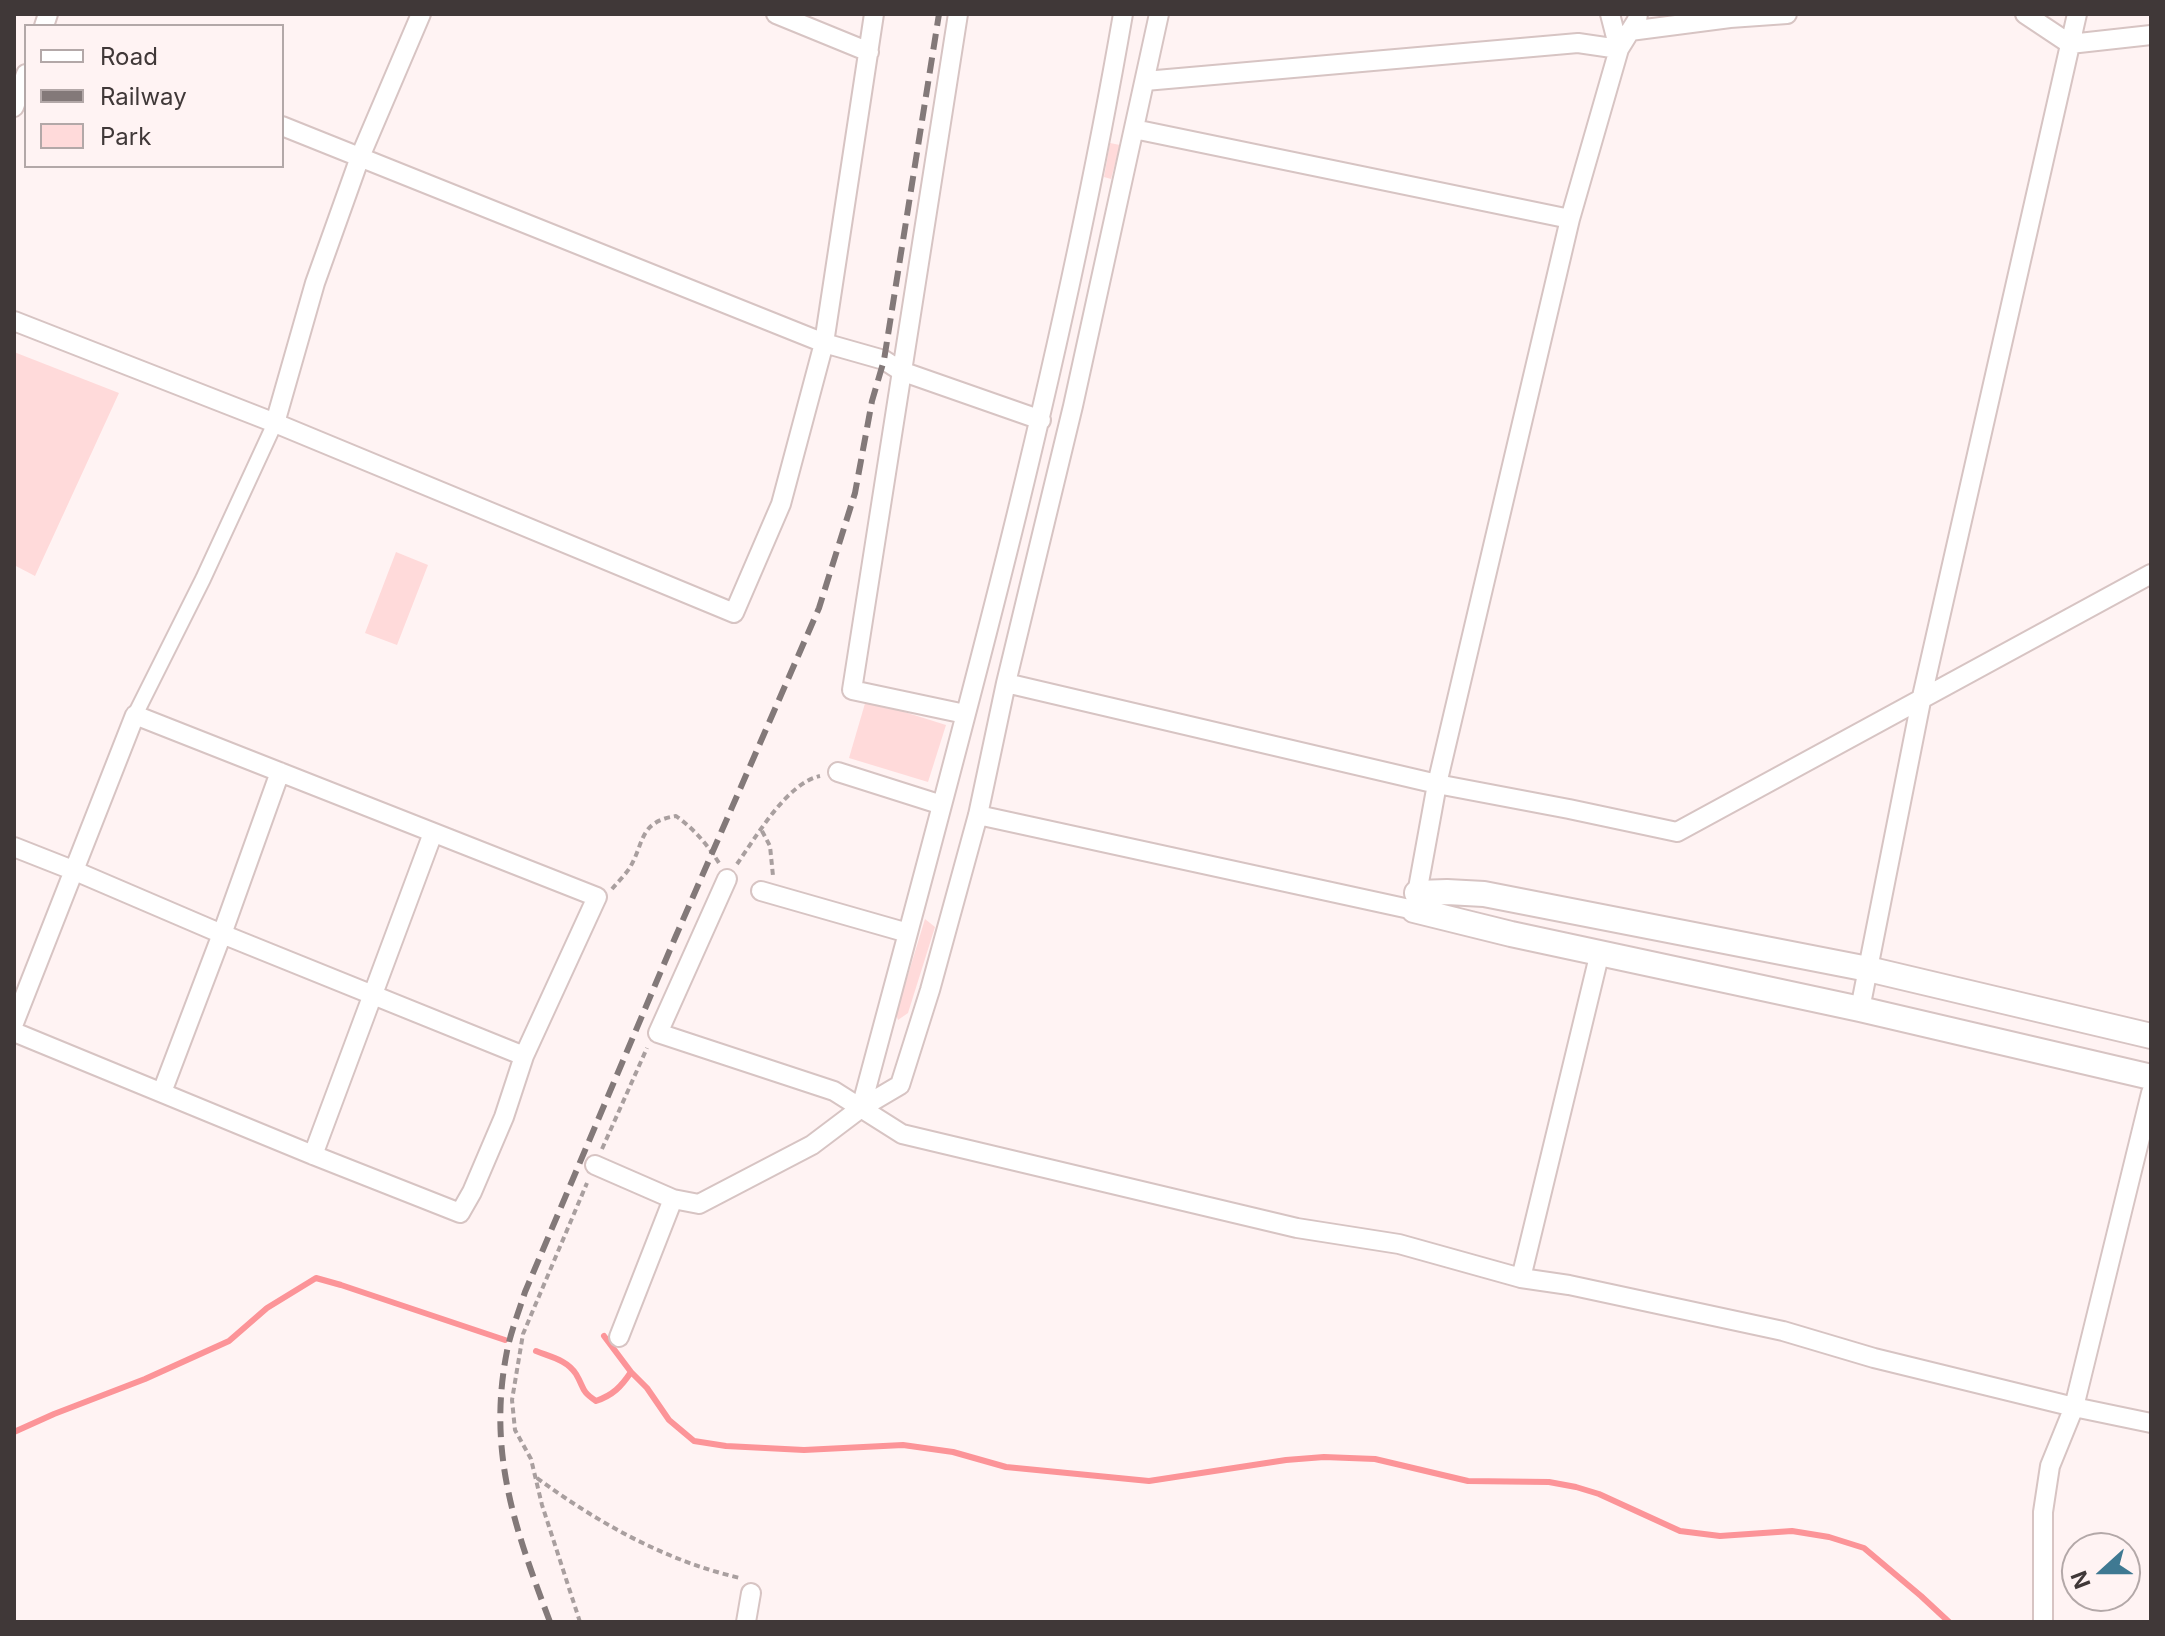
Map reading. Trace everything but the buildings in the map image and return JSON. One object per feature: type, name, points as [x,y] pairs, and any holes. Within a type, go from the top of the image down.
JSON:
[{"type":"street","points":[[14,1023],[135,715],[203,579],[275,423],[315,283],[360,157],[421,14]]},
{"type":"street","points":[[776,14],[869,52]]},
{"type":"street","points":[[14,321],[275,423],[734,613],[781,504],[824,343],[874,14]]},
{"type":"street","points":[[958,14],[852,690],[965,714]]},
{"type":"street","points":[[861,1108],[1041,420],[1106,111],[1123,14]]},
{"type":"street","points":[[595,1165],[673,1199],[699,1204],[812,1145],[861,1108],[900,1085],[930,990],[978,815],[1006,683],[1073,406],[1159,14]]},
{"type":"street","points":[[1610,14],[1619,49]]},
{"type":"street","points":[[1415,901],[1437,784],[1570,219],[1619,49],[1634,22],[1787,14]]},
{"type":"street","points":[[2025,14],[2070,44],[2151,35]]},
{"type":"street","points":[[1860,1009],[1921,701],[2077,14]]},
{"type":"street","points":[[1145,81],[1578,43],[1619,49]]},
{"type":"street","points":[[14,107],[24,80]]},
{"type":"street","points":[[284,127],[824,343],[884,360],[901,371],[1041,420]]},
{"type":"street","points":[[1134,129],[1570,219]]},
{"type":"street","points":[[1006,683],[1437,784],[1677,832],[2151,574]]},
{"type":"street","points":[[14,1032],[460,1213],[504,1117],[524,1056],[597,897],[135,715]]},
{"type":"street","points":[[162,1092],[280,772]]},
{"type":"street","points":[[838,772],[942,805]]},
{"type":"street","points":[[978,815],[1415,901],[1511,934],[1860,1009],[2151,1077]]},
{"type":"street","points":[[313,1155],[433,833]]},
{"type":"street","points":[[14,847],[524,1056]]},
{"type":"street","points":[[727,879],[658,1033],[834,1091],[902,1134],[1297,1228],[1399,1244],[1521,1278],[1569,1285],[1783,1331],[1874,1358],[2151,1423]]},
{"type":"street","points":[[767,892],[908,933]]},
{"type":"street","points":[[1415,901],[1447,892],[1484,894],[1868,969],[2151,1036]]},
{"type":"street","points":[[1521,1278],[1600,952]]},
{"type":"street","points":[[2043,1622],[2043,1512],[2046,1485],[2050,1466],[2074,1407],[2151,1093]]},
{"type":"street","points":[[619,1337],[673,1199]]},
{"type":"street","points":[[746,1622],[751,1593]]},
{"type":"path","points":[[597,897],[612,889],[629,869],[647,830],[659,818],[676,816],[706,842],[727,879],[785,799],[810,778],[838,772]]},
{"type":"path","points":[[762,830],[770,846],[767,892]]},
{"type":"path","points":[[580,1622],[542,1505],[531,1459],[515,1430],[512,1400],[523,1334],[595,1165],[650,1043],[658,1033]]},
{"type":"path","points":[[535,1477],[629,1536],[713,1572],[752,1582],[751,1593]]},
{"type":"green space","points":[[1110,143],[1120,145],[1111,179],[1104,177]]},
{"type":"green space","points":[[14,352],[119,393],[35,576],[14,565]]},
{"type":"green space","points":[[396,552],[428,565],[397,645],[365,633]]},
{"type":"green space","points":[[866,700],[946,725],[928,782],[849,758]]},
{"type":"green space","points":[[925,919],[935,927],[908,1013],[898,1020],[896,1014]]},
{"type":"waterway","points":[[14,1432],[229,1341],[267,1308],[316,1278],[505,1340]]},
{"type":"waterway","points":[[604,1336],[631,1372]]},
{"type":"waterway","points":[[536,1351],[568,1365],[585,1392],[596,1401],[616,1390],[631,1372],[647,1388],[669,1420],[694,1441],[726,1446],[804,1450],[903,1445],[953,1452],[1006,1467],[1149,1481],[1286,1460],[1324,1457],[1375,1459],[1468,1481],[1549,1482],[1576,1487],[1599,1494],[1680,1531],[1720,1536],[1792,1531],[1829,1537],[1864,1548],[1949,1622]]},
{"type":"railway","points":[[550,1622],[516,1522],[503,1457],[500,1423],[509,1344],[525,1292],[819,608],[855,493],[872,401],[884,360],[939,14]]}]
